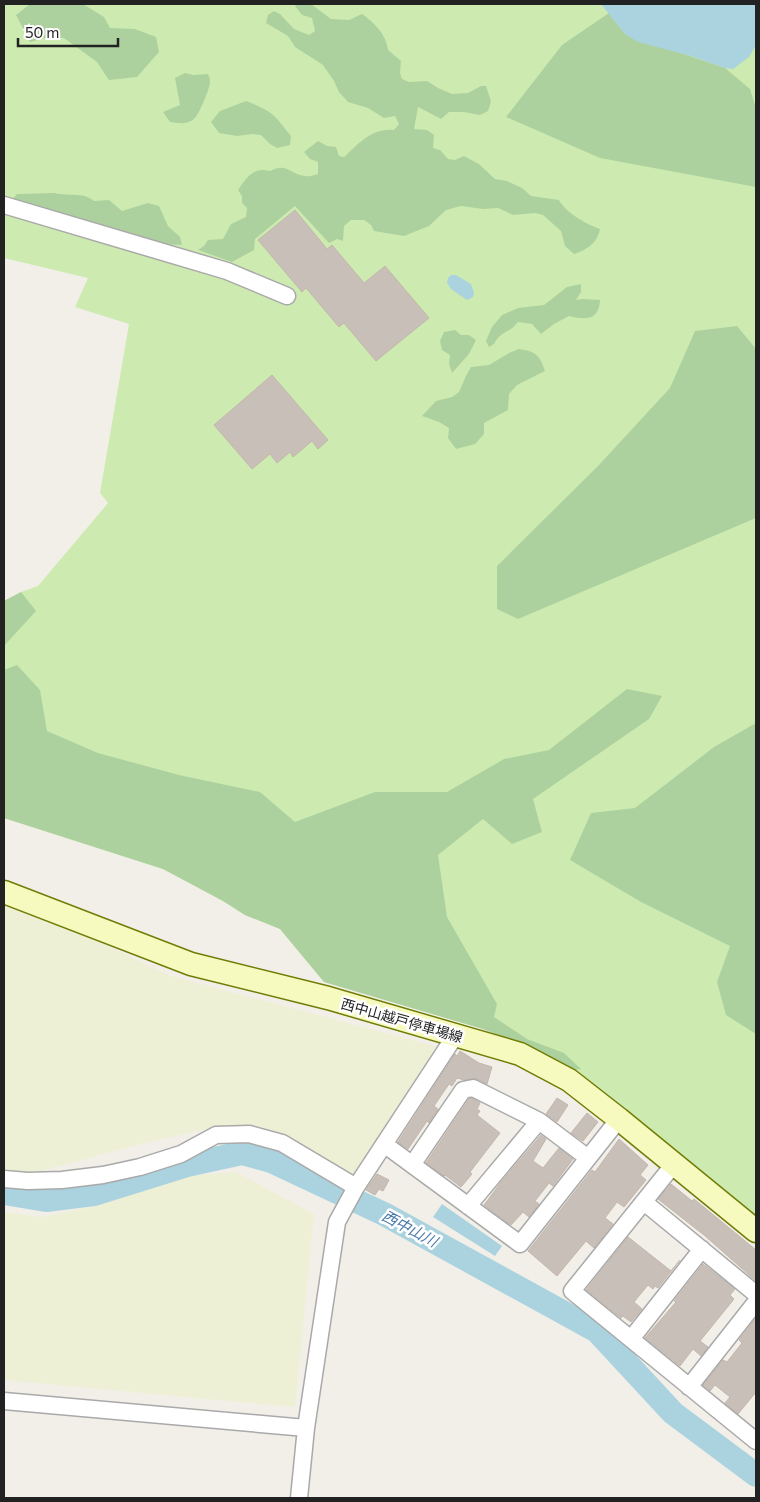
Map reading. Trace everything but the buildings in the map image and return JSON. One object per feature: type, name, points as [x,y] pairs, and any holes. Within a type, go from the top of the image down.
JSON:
[{"type":"main road","name":"西中山越戸停車場線","points":[[4,892],[191,964],[328,998],[520,1054],[568,1080],[620,1119],[756,1231]]},
{"type":"street","points":[[4,205],[227,271],[287,296]]},
{"type":"street","points":[[299,1498],[306,1428],[337,1222],[355,1188],[455,1036]]},
{"type":"street","points":[[412,1165],[463,1090],[473,1088],[539,1121],[588,1158]]},
{"type":"street","points":[[384,1144],[520,1244],[620,1119]]},
{"type":"street","points":[[468,1206],[539,1121]]},
{"type":"street","points":[[4,1179],[28,1181],[62,1180],[103,1175],[140,1167],[181,1154],[216,1135],[249,1134],[282,1143],[355,1188]]},
{"type":"street","points":[[674,1164],[572,1291],[689,1387],[754,1433]]},
{"type":"street","points":[[644,1202],[756,1294]]},
{"type":"street","points":[[631,1339],[702,1250]]},
{"type":"street","points":[[689,1387],[756,1302]]},
{"type":"street","points":[[4,1401],[306,1428]]},
{"type":"green space","points":[[4,4],[756,4],[756,1220],[526,1046],[483,1029],[324,982],[280,929],[245,915],[163,869],[4,818],[4,601],[38,586],[108,503],[100,493],[129,324],[75,307],[88,278],[4,258]]},
{"type":"green space","points":[[30,4],[83,4],[104,17],[110,28],[135,29],[156,37],[159,52],[137,77],[109,80],[97,62],[64,38],[49,37],[30,42],[16,15]]},
{"type":"green space","points":[[297,4],[311,4],[331,19],[349,20],[362,14],[379,29],[385,39],[388,50],[401,61],[400,73],[402,79],[409,82],[427,81],[452,94],[468,93],[481,86],[486,86],[491,101],[488,111],[480,115],[449,112],[441,119],[418,107],[414,129],[427,130],[434,135],[433,148],[440,150],[448,159],[455,160],[464,156],[479,164],[495,179],[507,181],[522,188],[531,196],[559,200],[577,218],[600,229],[594,242],[583,251],[574,254],[565,246],[561,231],[543,215],[535,213],[513,215],[498,208],[483,209],[461,206],[446,210],[429,226],[404,236],[374,231],[371,225],[364,220],[351,220],[344,226],[343,241],[337,239],[329,243],[295,206],[255,239],[254,250],[232,262],[198,250],[208,240],[223,239],[231,224],[246,217],[247,208],[242,203],[242,196],[238,190],[251,174],[259,170],[270,171],[285,168],[305,176],[318,174],[318,162],[310,159],[304,152],[318,141],[327,146],[336,147],[339,156],[344,157],[367,137],[379,131],[394,130],[399,124],[395,116],[384,118],[368,108],[348,102],[339,92],[323,65],[295,47],[288,36],[266,23],[268,15],[274,11],[280,14],[294,29],[309,35],[315,31],[312,18],[302,15],[295,6]]},
{"type":"green space","points":[[609,13],[625,34],[725,68],[750,89],[756,108],[756,187],[600,158],[506,117],[562,45]]},
{"type":"green space","points":[[185,73],[193,75],[208,74],[210,82],[208,90],[194,119],[185,123],[170,122],[163,112],[180,105],[175,78]]},
{"type":"green space","points":[[246,101],[262,108],[276,118],[291,136],[290,145],[277,148],[261,135],[237,136],[219,133],[211,122],[220,111]]},
{"type":"green space","points":[[55,193],[85,196],[94,201],[109,200],[122,211],[148,203],[159,206],[168,226],[180,237],[182,245],[156,244],[12,200],[17,194]]},
{"type":"green space","points":[[581,284],[581,292],[576,300],[600,300],[597,312],[594,315],[586,318],[569,316],[541,334],[532,324],[518,322],[499,336],[494,344],[489,347],[486,341],[492,327],[502,315],[518,308],[544,305],[567,287]]},
{"type":"green space","points":[[737,326],[756,349],[756,518],[518,619],[497,609],[497,566],[598,466],[670,388],[695,331]]},
{"type":"green space","points":[[455,330],[461,335],[469,335],[476,340],[469,354],[452,373],[449,364],[450,355],[442,350],[440,341],[444,332]]},
{"type":"green space","points":[[519,349],[530,351],[536,355],[545,371],[517,385],[509,394],[508,410],[484,423],[484,434],[475,444],[456,449],[448,438],[449,428],[422,416],[436,401],[452,397],[459,392],[471,367],[489,365]]},
{"type":"green space","points":[[21,592],[36,611],[4,646],[4,601]]},
{"type":"green space","points":[[17,665],[40,690],[47,731],[98,753],[179,775],[260,792],[295,822],[375,792],[447,792],[504,759],[549,750],[627,689],[662,696],[649,719],[533,799],[542,832],[512,844],[483,819],[438,855],[447,917],[497,1004],[494,1017],[527,1039],[564,1053],[581,1069],[571,1070],[526,1046],[483,1029],[324,982],[280,929],[245,915],[163,869],[4,818],[4,670]]},
{"type":"green space","points":[[756,723],[756,1034],[726,1015],[717,982],[730,946],[641,902],[570,860],[591,813],[635,808],[714,747]]},
{"type":"green space","points":[[4,896],[168,975],[438,1047],[353,1179],[282,1134],[255,1125],[216,1127],[140,1144],[31,1174],[4,1171]]},
{"type":"green space","points":[[236,1172],[314,1214],[295,1407],[4,1380],[4,1212],[41,1217],[97,1206],[189,1176]]},
{"type":"water","points":[[601,4],[756,4],[756,45],[749,57],[733,69],[725,68],[691,56],[638,42],[625,34]]},
{"type":"water","points":[[451,275],[456,275],[471,284],[474,293],[473,297],[467,300],[451,289],[447,283]]},
{"type":"water","points":[[442,1204],[502,1246],[495,1256],[433,1217]]},
{"type":"waterway","name":"西中山川","points":[[4,1193],[46,1200],[94,1194],[187,1165],[242,1153],[271,1161],[384,1214],[597,1331],[673,1413],[756,1475]]}]
